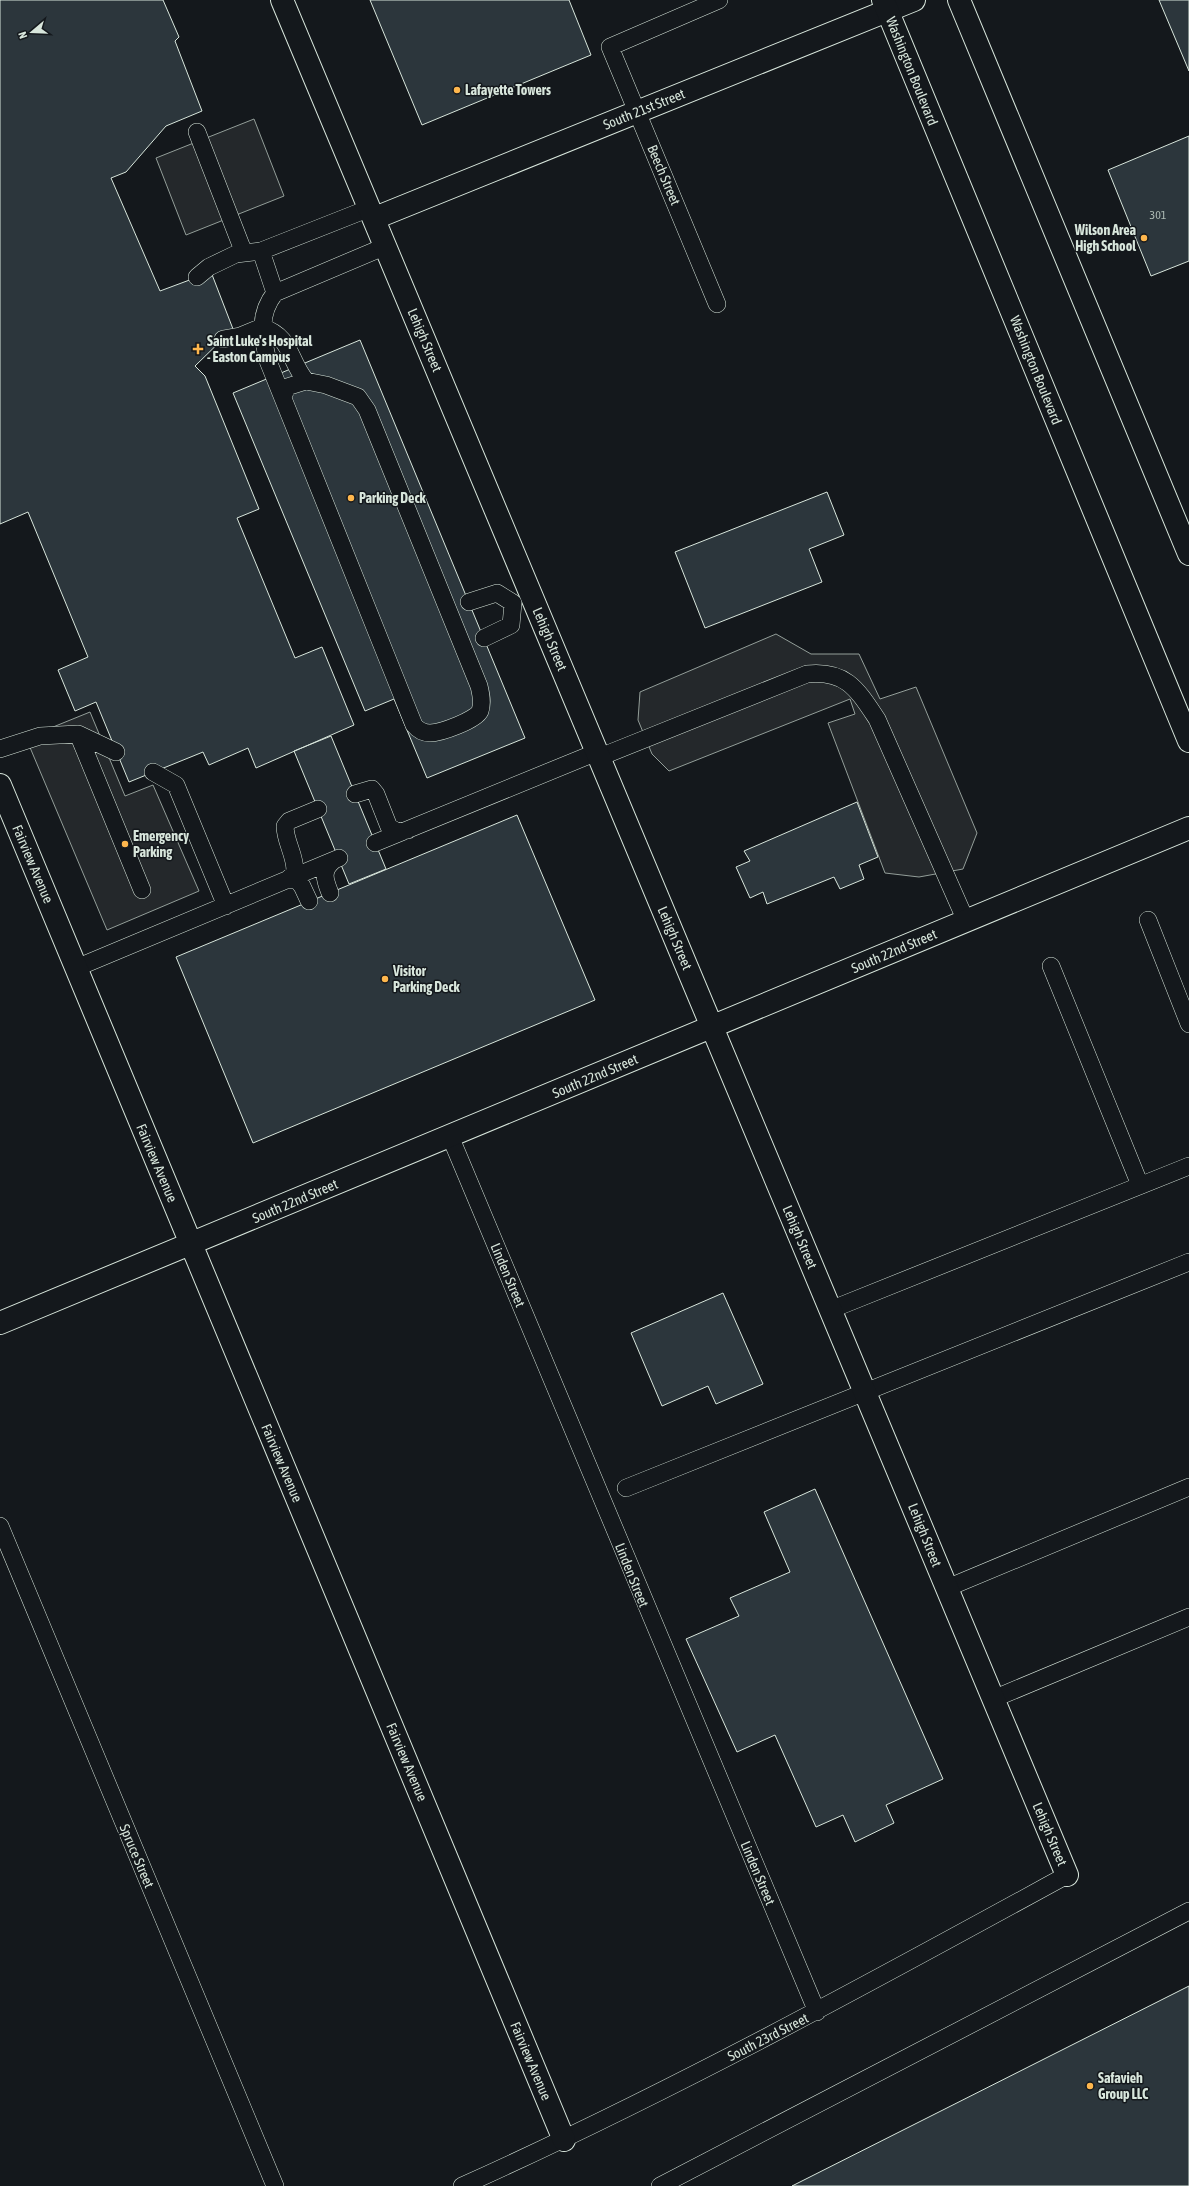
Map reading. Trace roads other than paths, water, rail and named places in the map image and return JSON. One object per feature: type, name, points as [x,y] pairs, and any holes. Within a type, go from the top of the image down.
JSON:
[{"type":"street","name":"Lehigh Street","points":[[282,0],[386,246],[523,600],[598,754],[1067,1876]]},
{"type":"street","name":"South 21st Street","points":[[372,213],[638,112],[885,5],[914,0]]},
{"type":"street","points":[[959,0],[1189,554]]},
{"type":"street","name":"Washington Boulevard","points":[[885,5],[1189,741]]},
{"type":"street","name":"Fairview Avenue","points":[[0,785],[564,2140]]},
{"type":"street","name":"South 22nd Street","points":[[0,1324],[1189,828]]},
{"type":"lane","name":"Beech Street","points":[[718,304],[610,47],[719,0]]},
{"type":"lane","points":[[197,132],[244,253]]},
{"type":"lane","points":[[197,277],[209,267],[236,254],[261,251],[372,213]]},
{"type":"lane","points":[[283,397],[287,387],[306,381],[326,385],[352,394],[358,397],[367,410],[479,686],[482,698],[480,710],[476,717],[440,732],[428,733],[419,730],[414,725],[268,361],[262,327],[265,310],[275,293],[386,246]]},
{"type":"lane","points":[[261,251],[275,293]]},
{"type":"lane","points":[[223,339],[240,336],[262,327],[274,331],[284,340],[300,373],[306,381]]},
{"type":"lane","points":[[469,602],[497,593],[523,600],[511,625],[484,638]]},
{"type":"lane","points":[[375,843],[598,754],[807,674],[825,672],[845,679],[862,696],[877,718],[966,921]]},
{"type":"lane","points":[[78,734],[142,890]]},
{"type":"lane","points":[[0,749],[40,736],[78,734],[116,752]]},
{"type":"lane","points":[[153,772],[176,785],[226,906]]},
{"type":"lane","points":[[355,794],[372,789],[376,794],[389,827],[398,832],[409,830]]},
{"type":"lane","points":[[287,880],[295,873],[296,863],[285,826],[289,821],[318,809]]},
{"type":"lane","points":[[76,968],[336,860],[326,866],[324,872],[330,893]]},
{"type":"lane","points":[[287,880],[296,880],[302,886],[309,901]]},
{"type":"lane","points":[[1148,920],[1189,1024]]},
{"type":"lane","points":[[1051,966],[1140,1185]]},
{"type":"lane","name":"Linden Street","points":[[450,1136],[817,2012]]},
{"type":"lane","points":[[830,1310],[1189,1166]]},
{"type":"lane","points":[[626,1488],[1189,1262]]},
{"type":"lane","points":[[947,1588],[1189,1487]]},
{"type":"lane","name":"Spruce Street","points":[[0,1526],[275,2186]]},
{"type":"lane","points":[[993,1698],[1189,1617]]},
{"type":"lane","name":"South 23rd Street","points":[[462,2186],[564,2140],[817,2012],[1067,1876]]},
{"type":"lane","points":[[660,2186],[1189,1911]]},
{"type":"place","name":"Lafayette Towers","points":[[457,90]]},
{"type":"place","name":"Wilson Area High School","points":[[1144,238]]},
{"type":"place","name":"Saint Luke's Hospital - Easton Campus","points":[[198,349]]},
{"type":"place","name":"Parking Deck","points":[[351,498]]},
{"type":"place","name":"Emergency Parking","points":[[125,844]]},
{"type":"place","name":"Visitor Parking Deck","points":[[385,979]]},
{"type":"place","name":"Safavieh Group LLC","points":[[1090,2086]]}]
